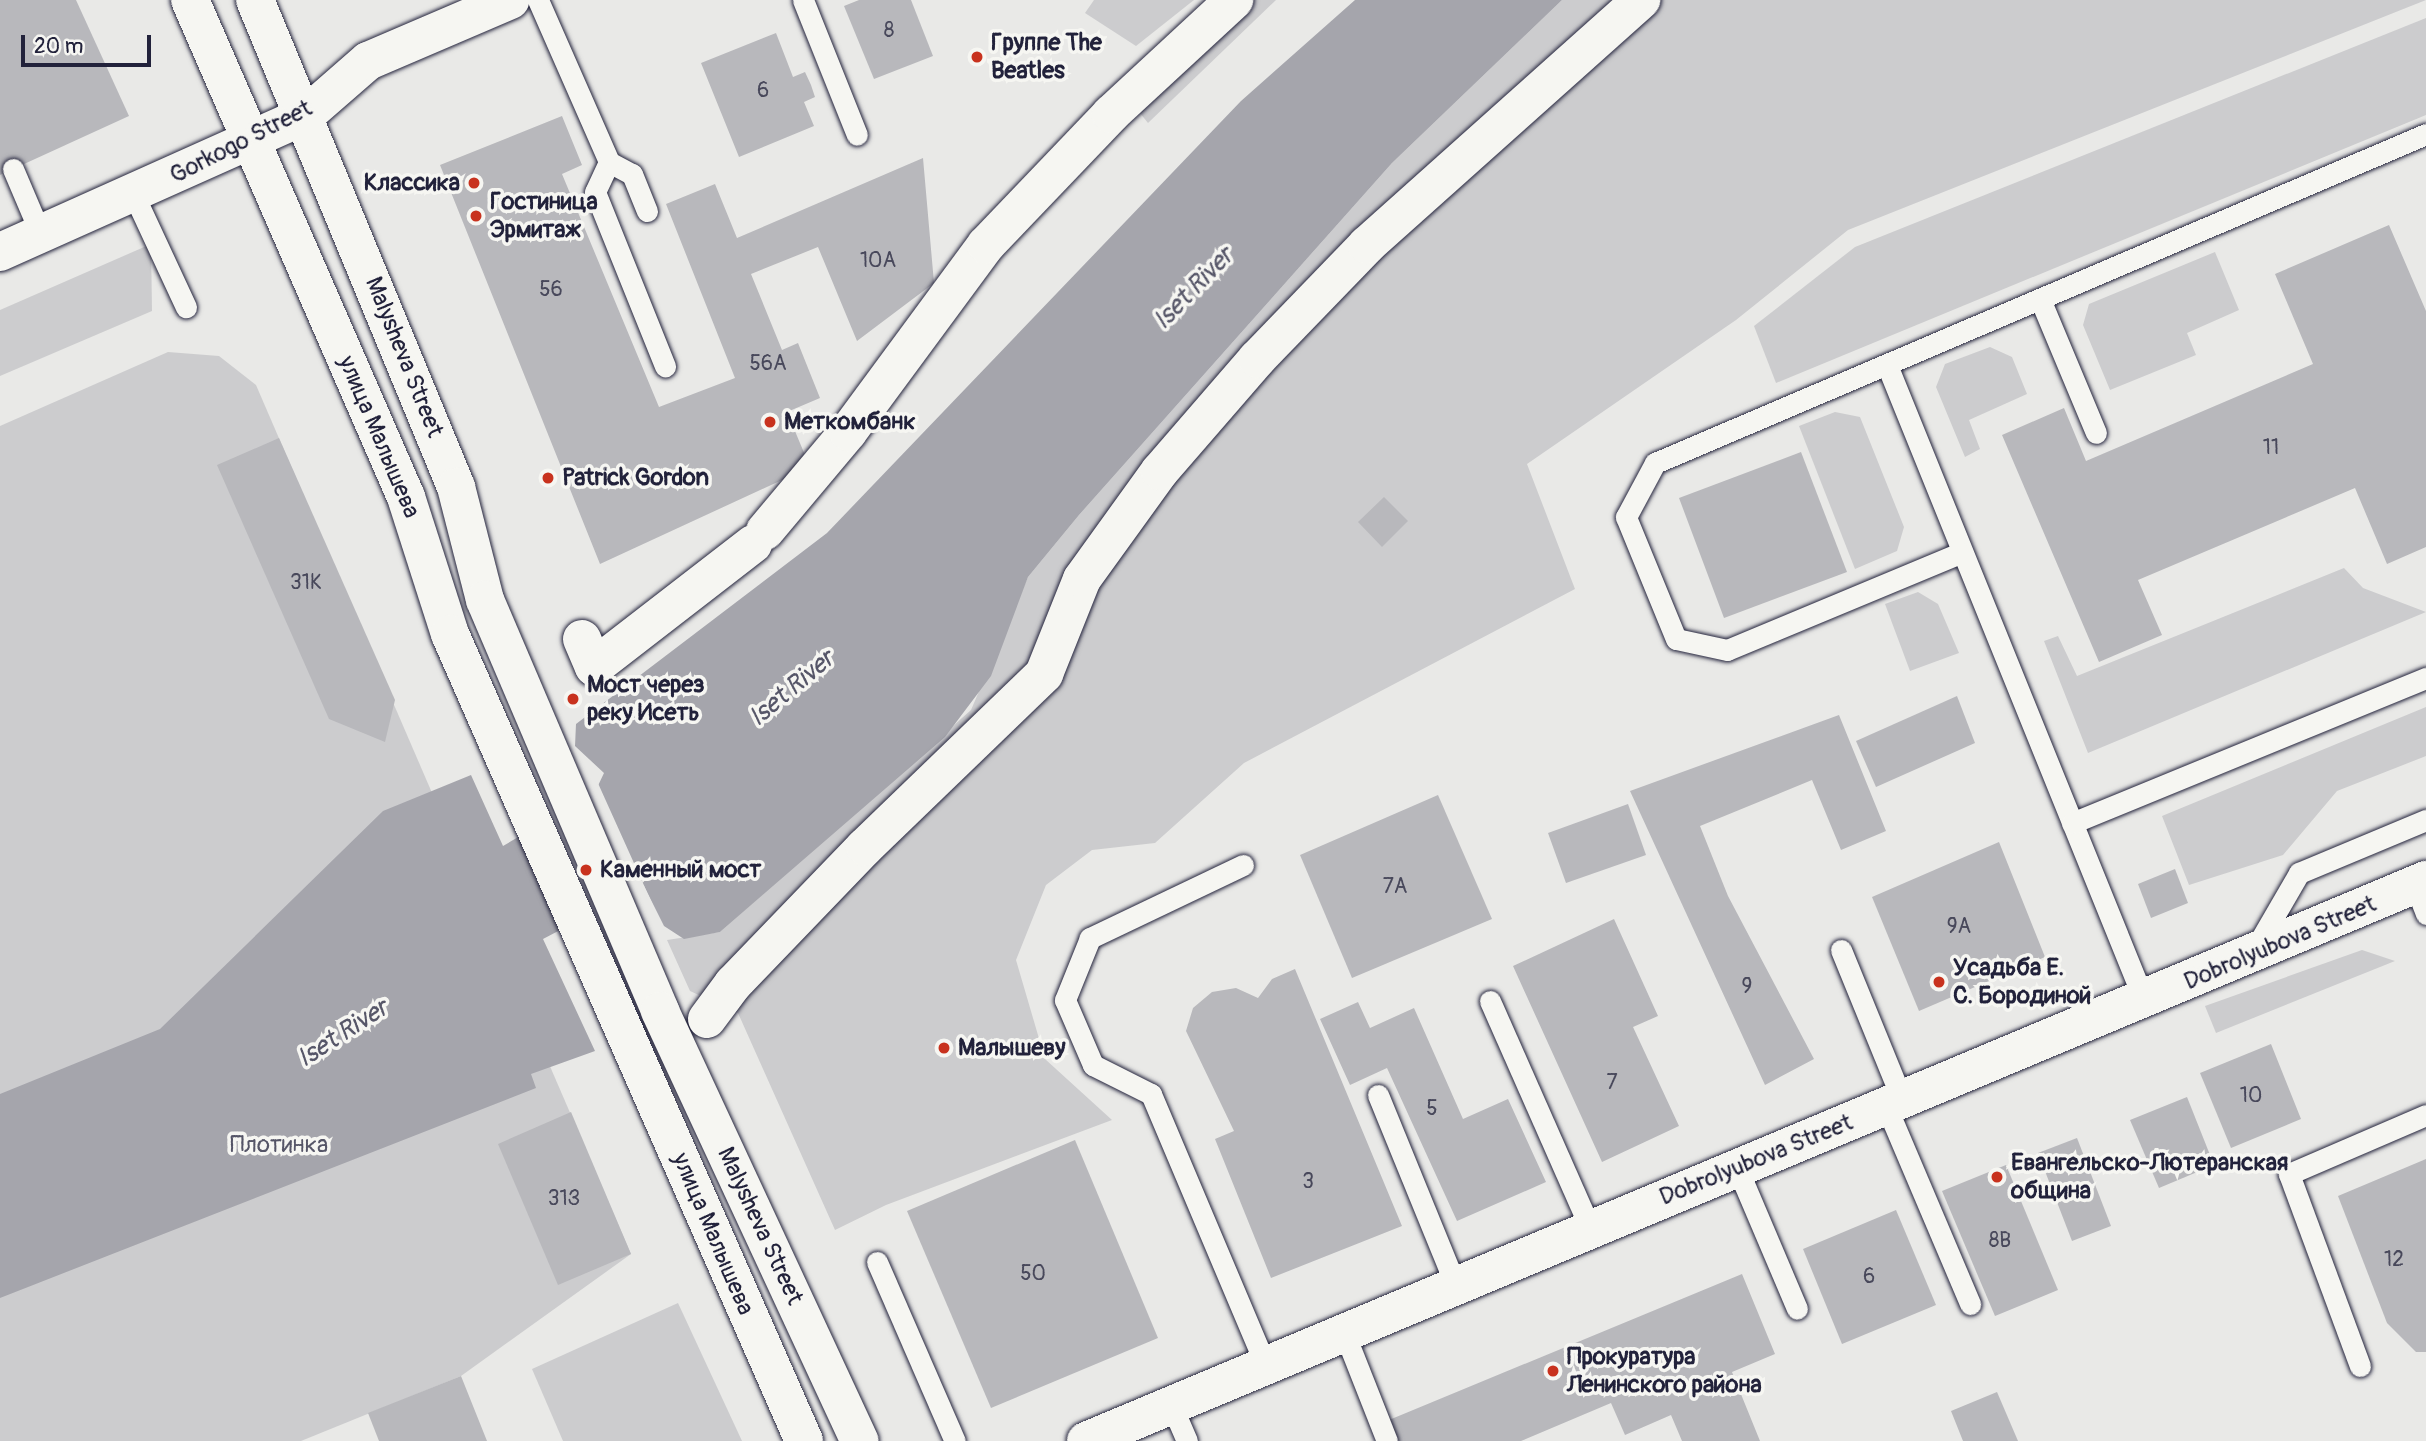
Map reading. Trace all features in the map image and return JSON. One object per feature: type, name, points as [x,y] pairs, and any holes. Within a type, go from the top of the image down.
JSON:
[{"type":"street","points":[[190,0],[254,139]]},
{"type":"street","name":"Malysheva Street","points":[[255,0],[306,115],[456,487],[485,600],[660,1011],[860,1441]]},
{"type":"street","name":"Gorkogo Street","points":[[0,252],[306,115],[368,61],[510,0]]},
{"type":"street","points":[[582,639],[594,667],[759,538],[848,432],[986,245],[1111,114],[1234,0]]},
{"type":"street","points":[[708,1019],[733,984],[865,847],[1044,674],[1082,579],[1160,471],[1257,359],[1367,245],[1641,0]]},
{"type":"street","name":"улица Малышева","points":[[254,139],[406,497],[450,634],[500,735],[804,1441]]},
{"type":"street","name":"Dobrolyubova Street","points":[[1086,1441],[1736,1165],[1895,1105],[2252,957],[2422,893]]},
{"type":"lane","points":[[538,0],[609,162],[632,174],[646,211]]},
{"type":"lane","points":[[803,0],[857,135]]},
{"type":"lane","points":[[1960,553],[1727,650],[1676,639],[1626,517],[1655,463],[2426,134]]},
{"type":"lane","points":[[609,162],[595,192],[666,366]]},
{"type":"lane","points":[[13,169],[41,234]]},
{"type":"lane","points":[[133,193],[186,307]]},
{"type":"lane","points":[[2040,299],[2096,433]]},
{"type":"lane","points":[[1887,365],[1960,553],[2144,1000]]},
{"type":"lane","points":[[2072,822],[2426,678]]},
{"type":"lane","points":[[2252,957],[2299,873],[2426,820]]},
{"type":"lane","points":[[1243,865],[1090,938],[1065,1000],[1093,1065],[1151,1094],[1265,1364]]},
{"type":"lane","points":[[1841,950],[1895,1105],[1970,1304]]},
{"type":"lane","points":[[1490,1001],[1590,1228]]},
{"type":"lane","points":[[1378,1095],[1456,1286]]},
{"type":"lane","points":[[2360,1366],[2290,1174],[2426,1115]]},
{"type":"lane","points":[[1736,1165],[1797,1309]]},
{"type":"lane","points":[[877,1262],[955,1441]]},
{"type":"lane","points":[[1344,1332],[1387,1441]]},
{"type":"lane","points":[[1171,1404],[1187,1441]]},
{"type":"green space","points":[[1094,0],[1194,0],[1136,46],[1085,13]]},
{"type":"green space","points":[[1244,0],[1276,0],[1148,123],[1132,103]]},
{"type":"green space","points":[[1562,0],[2426,0],[1848,230],[1736,320],[1527,464],[1575,589],[1244,763],[1155,843],[1092,850],[1046,885],[1016,960],[1045,1059],[1112,1120],[886,1205],[835,1230],[738,1013],[690,991],[667,940],[720,932],[971,710],[1028,577],[1079,515],[1392,163]]},
{"type":"green space","points":[[2426,18],[2426,115],[1776,383],[1754,326],[1855,247]]},
{"type":"green space","points":[[151,244],[152,311],[0,376],[0,310]]},
{"type":"green space","points":[[2215,252],[2239,310],[2187,333],[2196,355],[2110,390],[2083,325],[2089,304]]},
{"type":"green space","points":[[1990,347],[2012,357],[2027,394],[1969,420],[1980,449],[1965,457],[1936,387],[1945,364]]},
{"type":"green space","name":"Плотинка","points":[[168,352],[219,356],[256,385],[631,1254],[461,1376],[301,1441],[0,1441],[0,426]]},
{"type":"green space","points":[[1835,412],[1860,417],[1904,527],[1897,551],[1855,569],[1799,426]]},
{"type":"green space","points":[[2344,568],[2363,588],[2426,612],[2088,753],[2044,641],[2058,636],[2077,676]]},
{"type":"green space","points":[[1918,592],[1938,604],[1959,653],[1910,671],[1885,604]]},
{"type":"green space","points":[[2426,707],[2426,756],[2337,791],[2283,855],[2189,885],[2162,816]]},
{"type":"green space","points":[[2362,950],[2395,961],[2216,1033],[2205,1006]]},
{"type":"green space","points":[[678,1303],[742,1441],[563,1441],[532,1369]]},
{"type":"water","name":"Iset River","points":[[1355,0],[1562,0],[1392,163],[1079,515],[1028,577],[991,676],[945,737],[720,932],[684,939],[664,926],[644,886],[543,939],[595,1051],[531,1074],[536,1088],[0,1298],[0,1094],[160,1029],[383,811],[471,775],[503,846],[595,792],[604,773],[575,746],[576,724],[827,533],[1241,101]]},
{"type":"pier","points":[[597,781],[665,932],[643,891],[563,932],[517,833]]},
{"type":"building","points":[[0,0],[76,0],[129,116],[0,175]]},
{"type":"building","points":[[859,0],[911,0],[933,56],[874,79],[844,6]]},
{"type":"building","points":[[776,33],[793,77],[805,72],[811,85],[815,97],[804,102],[814,126],[739,157],[701,63]]},
{"type":"building","points":[[562,116],[582,165],[562,174],[659,407],[735,378],[666,204],[715,184],[737,238],[923,158],[934,283],[857,341],[818,247],[751,274],[782,350],[798,343],[820,398],[787,412],[810,467],[600,564],[440,165]]},
{"type":"building","points":[[2389,225],[2426,311],[2426,547],[2387,564],[2355,488],[2138,580],[2162,635],[2099,662],[2002,435],[2064,408],[2086,461],[2313,364],[2275,274]]},
{"type":"building","points":[[279,438],[395,700],[385,742],[329,719],[217,465]]},
{"type":"building","points":[[1801,452],[1847,572],[1724,618],[1679,498]]},
{"type":"building","points":[[1384,497],[1408,521],[1382,547],[1358,522]]},
{"type":"building","points":[[1957,696],[1975,743],[1876,787],[1856,741]]},
{"type":"building","points":[[1839,715],[1886,831],[1841,850],[1812,780],[1700,826],[1728,896],[1814,1059],[1765,1085],[1630,791]]},
{"type":"building","points":[[1438,795],[1492,919],[1352,978],[1300,855]]},
{"type":"building","points":[[1628,804],[1646,855],[1566,883],[1548,833]]},
{"type":"building","points":[[1999,842],[2045,957],[1919,1011],[1872,897]]},
{"type":"building","points":[[2175,869],[2188,903],[2151,918],[2138,884]]},
{"type":"building","points":[[1614,919],[1658,1016],[1633,1027],[1679,1126],[1602,1162],[1513,966]]},
{"type":"building","points":[[1295,969],[1402,1226],[1271,1278],[1215,1139],[1234,1131],[1186,1031],[1193,1008],[1212,992],[1236,988],[1258,998],[1272,979]]},
{"type":"building","points":[[1358,1002],[1370,1028],[1414,1008],[1463,1119],[1508,1099],[1546,1182],[1457,1221],[1387,1068],[1350,1085],[1320,1019]]},
{"type":"building","points":[[2271,1044],[2301,1119],[2231,1148],[2200,1073]]},
{"type":"building","points":[[2187,1097],[2214,1165],[2159,1188],[2130,1120]]},
{"type":"building","points":[[571,1112],[631,1254],[558,1285],[498,1144]]},
{"type":"building","points":[[2077,1138],[2111,1226],[2072,1241],[2038,1153]]},
{"type":"building","points":[[1075,1140],[1158,1338],[991,1408],[907,1211]]},
{"type":"building","points":[[2426,1159],[2426,1352],[2416,1352],[2387,1323],[2338,1196]]},
{"type":"building","points":[[2006,1165],[2058,1290],[1995,1316],[1942,1191]]},
{"type":"building","points":[[1896,1210],[1936,1305],[1842,1344],[1803,1249]]},
{"type":"building","points":[[1742,1274],[1775,1354],[1732,1372],[1760,1441],[1682,1441],[1671,1415],[1625,1435],[1611,1403],[1521,1441],[1398,1441],[1389,1420]]},
{"type":"building","points":[[461,1376],[487,1441],[379,1441],[368,1413]]},
{"type":"building","points":[[1997,1392],[2018,1441],[1963,1441],[1951,1411]]},
{"type":"place","name":"Группе The Beatles","points":[[977,57]]},
{"type":"place","name":"Классика","points":[[474,183]]},
{"type":"place","name":"Гостиница Эрмитаж","points":[[476,216]]},
{"type":"place","name":"Меткомбанк","points":[[770,422]]},
{"type":"place","name":"Patrick Gordon","points":[[548,478]]},
{"type":"place","name":"Мост через реку Исеть","points":[[573,699]]},
{"type":"place","name":"Каменный мост","points":[[586,870]]},
{"type":"place","name":"Усадьба Е. С. Бородиной","points":[[1939,982]]},
{"type":"place","name":"Малышеву","points":[[944,1048]]},
{"type":"place","name":"Евангельско-Лютеранская община","points":[[1997,1177]]},
{"type":"place","name":"Прокуратура Ленинского района","points":[[1553,1371]]}]
